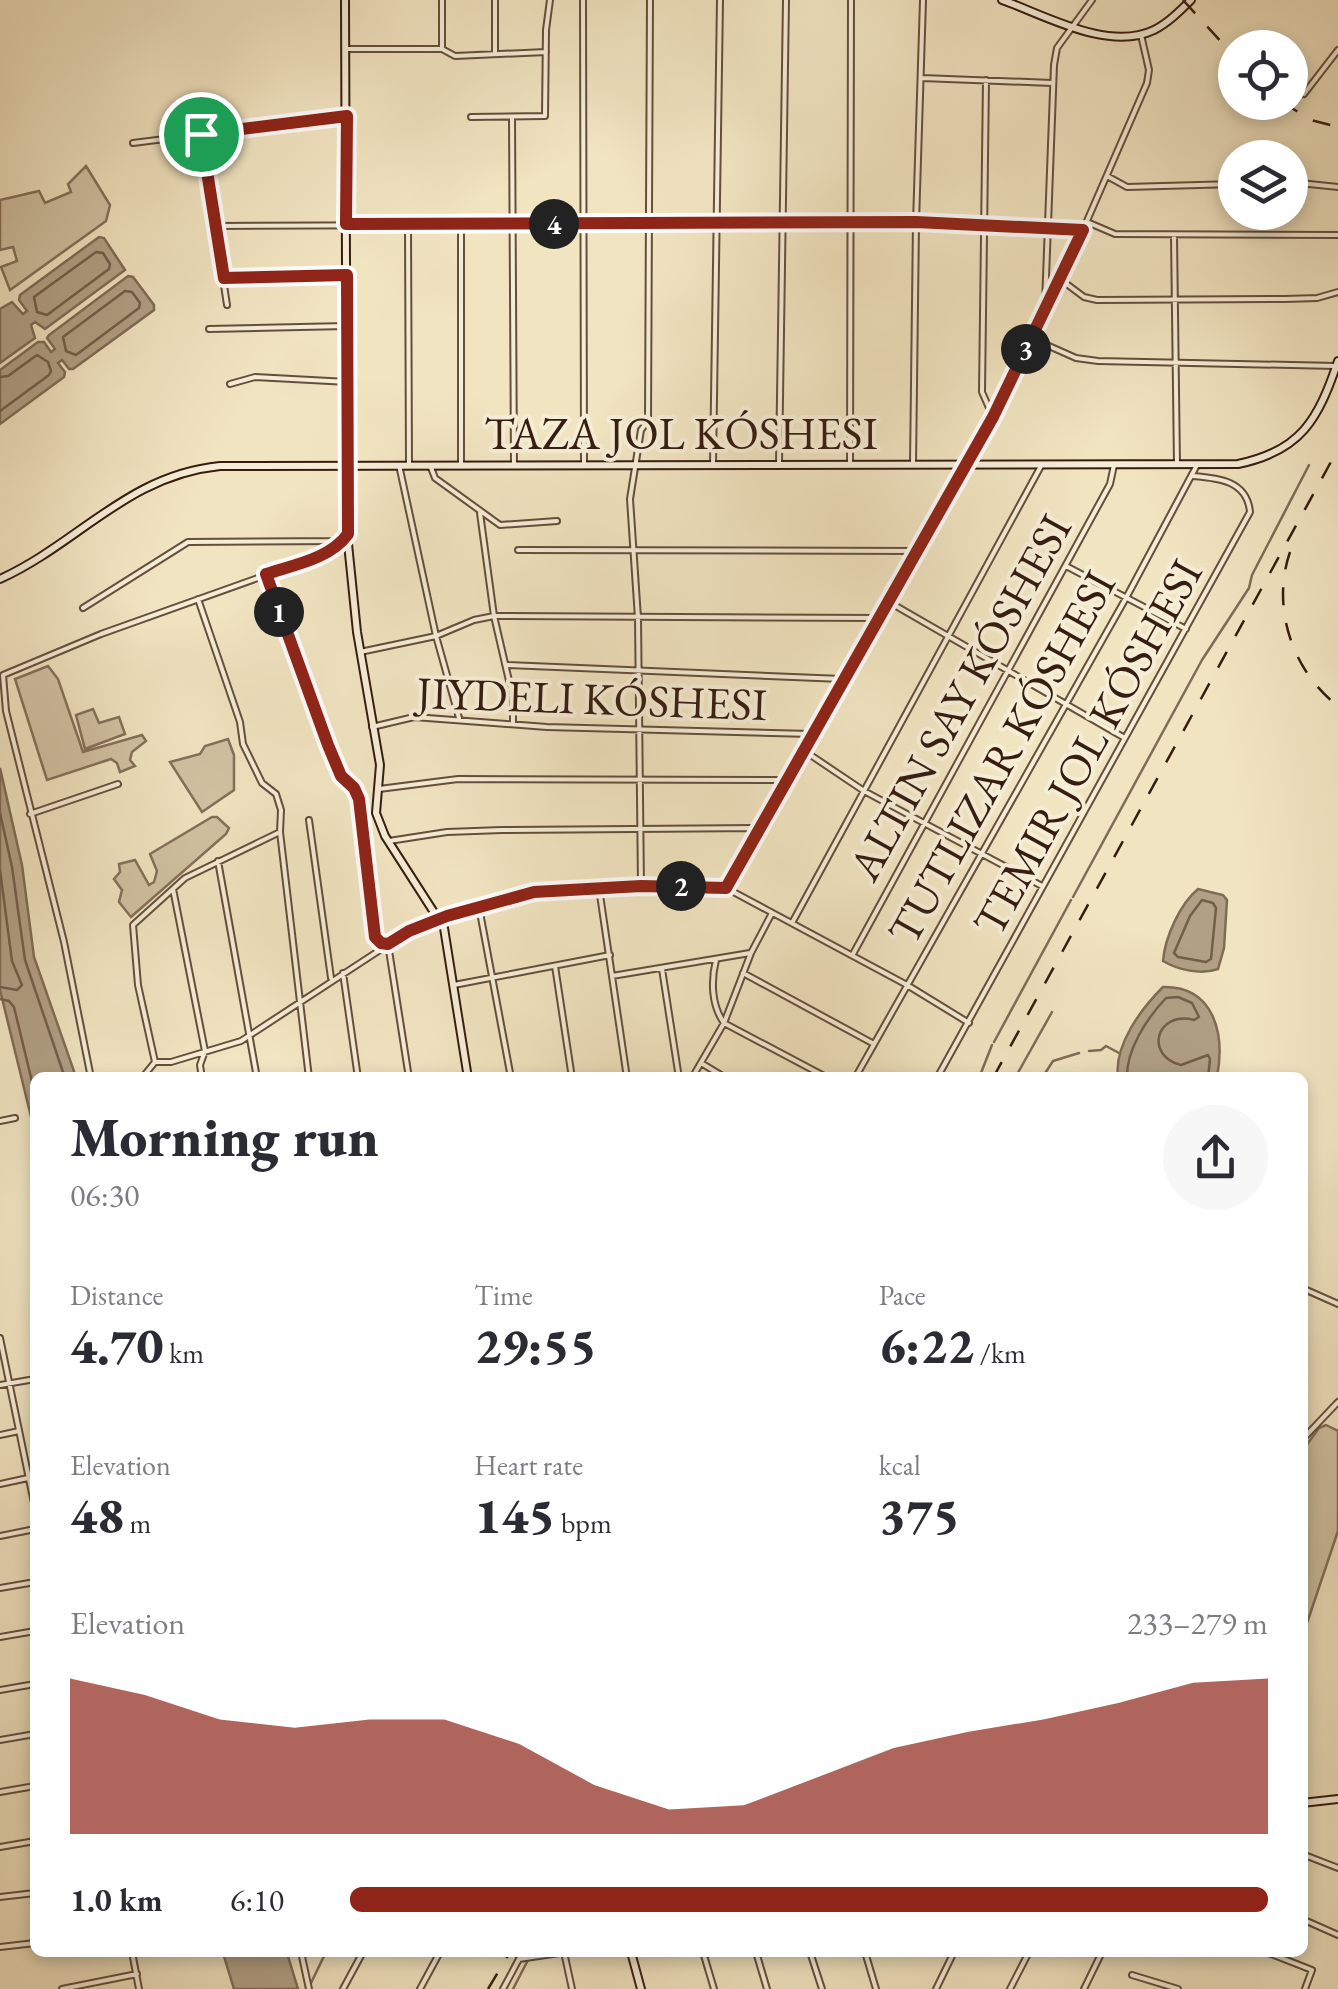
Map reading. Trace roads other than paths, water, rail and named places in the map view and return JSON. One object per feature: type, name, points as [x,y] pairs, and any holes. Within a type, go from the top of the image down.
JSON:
[{"type":"main road","points":[[345,0],[345,537],[380,765],[376,813],[388,841],[440,918],[467,1072]]},
{"type":"main road","points":[[1004,0],[1106,35],[1141,34],[1166,22],[1191,0]]},
{"type":"main road","name":"TAZA JOL KÓSHESI","points":[[0,579],[29,564],[138,490],[174,474],[220,466],[1238,464],[1284,449],[1303,433],[1314,418],[1337,364]]},
{"type":"main road","points":[[1308,1802],[1338,1799]]},
{"type":"main road","points":[[632,1957],[641,1989]]},
{"type":"street","points":[[442,0],[442,49]]},
{"type":"street","points":[[495,0],[495,53]]},
{"type":"street","points":[[472,117],[545,116],[550,0]]},
{"type":"street","points":[[583,0],[584,466]]},
{"type":"street","points":[[641,886],[638,618],[630,498],[641,430],[648,421],[650,0]]},
{"type":"street","points":[[713,464],[720,0]]},
{"type":"street","points":[[779,464],[786,0]]},
{"type":"street","points":[[850,465],[851,0]]},
{"type":"street","points":[[914,465],[923,0]]},
{"type":"street","points":[[1045,309],[1053,82],[1058,48],[1092,0]]},
{"type":"street","points":[[726,888],[993,417],[1108,176],[1146,83],[1148,70],[1141,34]]},
{"type":"street","points":[[346,49],[442,49],[454,56],[546,52]]},
{"type":"street","points":[[1308,89],[1338,50]]},
{"type":"street","points":[[922,78],[1053,82]]},
{"type":"street","points":[[986,80],[982,392],[993,417]]},
{"type":"street","points":[[133,143],[347,116]]},
{"type":"street","points":[[512,117],[514,466]]},
{"type":"street","points":[[201,134],[227,305]]},
{"type":"street","points":[[1108,176],[1127,186],[1218,184]]},
{"type":"street","points":[[1308,184],[1338,186]]},
{"type":"street","points":[[214,226],[916,222],[1083,230]]},
{"type":"street","points":[[1086,222],[1116,234],[1338,235]]},
{"type":"street","points":[[408,224],[408,466]]},
{"type":"street","points":[[460,225],[460,466]]},
{"type":"street","points":[[1174,236],[1177,465]]},
{"type":"street","points":[[224,278],[347,275]]},
{"type":"street","points":[[1059,279],[1084,297],[1097,300],[1317,298],[1338,292]]},
{"type":"street","points":[[209,329],[347,326]]},
{"type":"street","points":[[1031,338],[1076,358],[1174,364],[1337,364]]},
{"type":"street","points":[[230,384],[255,377],[348,382]]},
{"type":"street","points":[[792,923],[1042,465]]},
{"type":"street","points":[[852,956],[1110,484],[1114,465]]},
{"type":"street","points":[[858,1072],[1197,465]]},
{"type":"street","points":[[399,466],[458,718]]},
{"type":"street","points":[[430,466],[433,476],[500,525],[557,521]]},
{"type":"street","name":"TEMIR JOL KÓSHESI","points":[[940,1072],[1250,512],[1250,504],[1236,484],[1192,476]]},
{"type":"street","points":[[480,513],[494,616],[513,698],[513,724]]},
{"type":"street","points":[[90,1072],[64,942],[6,710],[3,675],[198,598],[326,554],[345,537]]},
{"type":"street","points":[[83,608],[188,542],[345,537]]},
{"type":"street","points":[[518,550],[917,550]]},
{"type":"street","points":[[1066,566],[1186,629]]},
{"type":"street","points":[[266,574],[328,745],[341,776],[359,799],[375,937],[388,944]]},
{"type":"street","points":[[198,598],[240,722],[243,744],[262,784],[276,794],[281,810],[280,832],[308,1072]]},
{"type":"street","points":[[889,602],[1124,737]]},
{"type":"street","points":[[360,652],[436,636],[494,616],[880,618]]},
{"type":"street","points":[[507,665],[842,679]]},
{"type":"street","name":"JIYDELI KÓSHESI","points":[[372,728],[414,717],[639,730],[812,734]]},
{"type":"street","points":[[803,750],[864,790],[1042,886]]},
{"type":"street","points":[[378,788],[458,779],[785,780]]},
{"type":"street","points":[[30,814],[118,784]]},
{"type":"street","points":[[309,820],[332,980]]},
{"type":"street","points":[[388,841],[447,832],[758,828]]},
{"type":"street","points":[[155,1062],[138,984],[133,925],[185,878],[280,832]]},
{"type":"street","points":[[218,861],[256,1072]]},
{"type":"street","points":[[173,888],[205,1051],[201,1072]]},
{"type":"street","points":[[599,888],[627,1072]]},
{"type":"street","points":[[155,1062],[171,1062],[250,1036],[388,944],[440,918],[534,892],[599,888],[726,888],[907,985],[969,1023]]},
{"type":"street","points":[[479,907],[510,1072]]},
{"type":"street","points":[[695,1072],[724,1022],[772,913]]},
{"type":"street","points":[[388,944],[408,1072]]},
{"type":"street","points":[[612,976],[752,953]]},
{"type":"street","points":[[454,985],[610,955]]},
{"type":"street","points":[[716,960],[712,976],[716,1009],[724,1022],[817,1072]]},
{"type":"street","points":[[555,966],[571,1072]]},
{"type":"street","points":[[661,968],[678,1072]]},
{"type":"street","points":[[343,973],[357,1072]]},
{"type":"street","points":[[743,973],[874,1044]]},
{"type":"street","points":[[147,1072],[155,1062]]},
{"type":"street","points":[[700,1063],[716,1072]]},
{"type":"street","points":[[0,1122],[15,1118]]},
{"type":"street","points":[[1308,1291],[1338,1304]]},
{"type":"street","points":[[0,1338],[30,1487]]},
{"type":"street","points":[[0,1385],[30,1380]]},
{"type":"street","points":[[1308,1434],[1338,1402]]},
{"type":"street","points":[[0,1434],[19,1431]]},
{"type":"street","points":[[0,1484],[28,1478]]},
{"type":"street","points":[[0,1536],[30,1531]]},
{"type":"street","points":[[0,1588],[30,1583]]},
{"type":"street","points":[[0,1638],[30,1632]]},
{"type":"street","points":[[0,1690],[30,1685]]},
{"type":"street","points":[[0,1740],[30,1735]]},
{"type":"street","points":[[0,1792],[30,1787]]},
{"type":"street","points":[[0,1847],[30,1842]]},
{"type":"street","points":[[1308,1856],[1338,1868]]},
{"type":"street","points":[[0,1898],[30,1894]]},
{"type":"street","points":[[1308,1922],[1338,1935]]},
{"type":"street","points":[[0,1948],[30,1944]]},
{"type":"street","points":[[133,1957],[139,1989]]},
{"type":"street","points":[[303,1957],[309,1989]]},
{"type":"street","points":[[343,1989],[360,1957]]},
{"type":"street","points":[[420,1989],[437,1957]]},
{"type":"street","points":[[503,1989],[519,1959],[534,1957]]},
{"type":"street","points":[[566,1957],[572,1989]]},
{"type":"street","points":[[704,1957],[714,1989]]},
{"type":"street","points":[[757,1957],[767,1989]]},
{"type":"street","points":[[812,1957],[822,1989]]},
{"type":"street","points":[[866,1957],[876,1989]]},
{"type":"street","points":[[936,1989],[952,1957]]},
{"type":"street","points":[[1010,1989],[1026,1957]]},
{"type":"street","points":[[1084,1989],[1100,1957]]},
{"type":"street","points":[[1279,1957],[1312,1970],[1306,1989]]},
{"type":"street","points":[[62,1989],[137,1974]]},
{"type":"street","points":[[1132,1975],[1178,1989]]},
{"type":"water","points":[[99,237],[104,238],[125,270],[45,329],[35,322],[31,325],[35,338],[0,363],[0,309],[12,302],[23,314],[27,311],[20,295]]},
{"type":"water","points":[[128,276],[133,277],[154,310],[73,369],[62,360],[58,363],[64,377],[0,424],[0,370],[38,342],[44,342],[51,352],[55,349],[47,338],[49,335]]},
{"type":"water","points":[[0,768],[22,865],[34,957],[74,1072],[30,1072],[30,1113],[0,990]]},
{"type":"water","points":[[1198,889],[1223,895],[1227,900],[1224,948],[1218,969],[1204,972],[1163,961],[1174,922]]},
{"type":"water","points":[[1163,987],[1181,989],[1205,1004],[1217,1030],[1218,1072],[1118,1072],[1125,1040]]},
{"type":"water","points":[[224,1957],[288,1957],[298,1989],[234,1989]]},
{"type":"waterway","points":[[1073,897],[1202,660],[1249,588],[1252,575],[1309,465]]},
{"type":"waterway","points":[[994,1042],[1071,900]]},
{"type":"waterway","points":[[1018,1072],[1052,1012]]},
{"type":"waterway","points":[[981,1072],[992,1045]]},
{"type":"waterway","points":[[1089,1051],[1106,1046],[1119,1053]]},
{"type":"waterway","points":[[1046,1072],[1053,1061],[1079,1053]]},
{"type":"waterway","points":[[311,1983],[324,1957]]},
{"type":"waterway","points":[[513,1989],[528,1960]]},
{"type":"railway","points":[[1183,0],[1218,38]]},
{"type":"railway","points":[[1308,118],[1338,127]]},
{"type":"railway","points":[[996,1072],[1338,449]]},
{"type":"railway","points":[[1290,552],[1283,594],[1290,636],[1308,675],[1338,706]]},
{"type":"railway","points":[[488,1989],[507,1957]]}]
